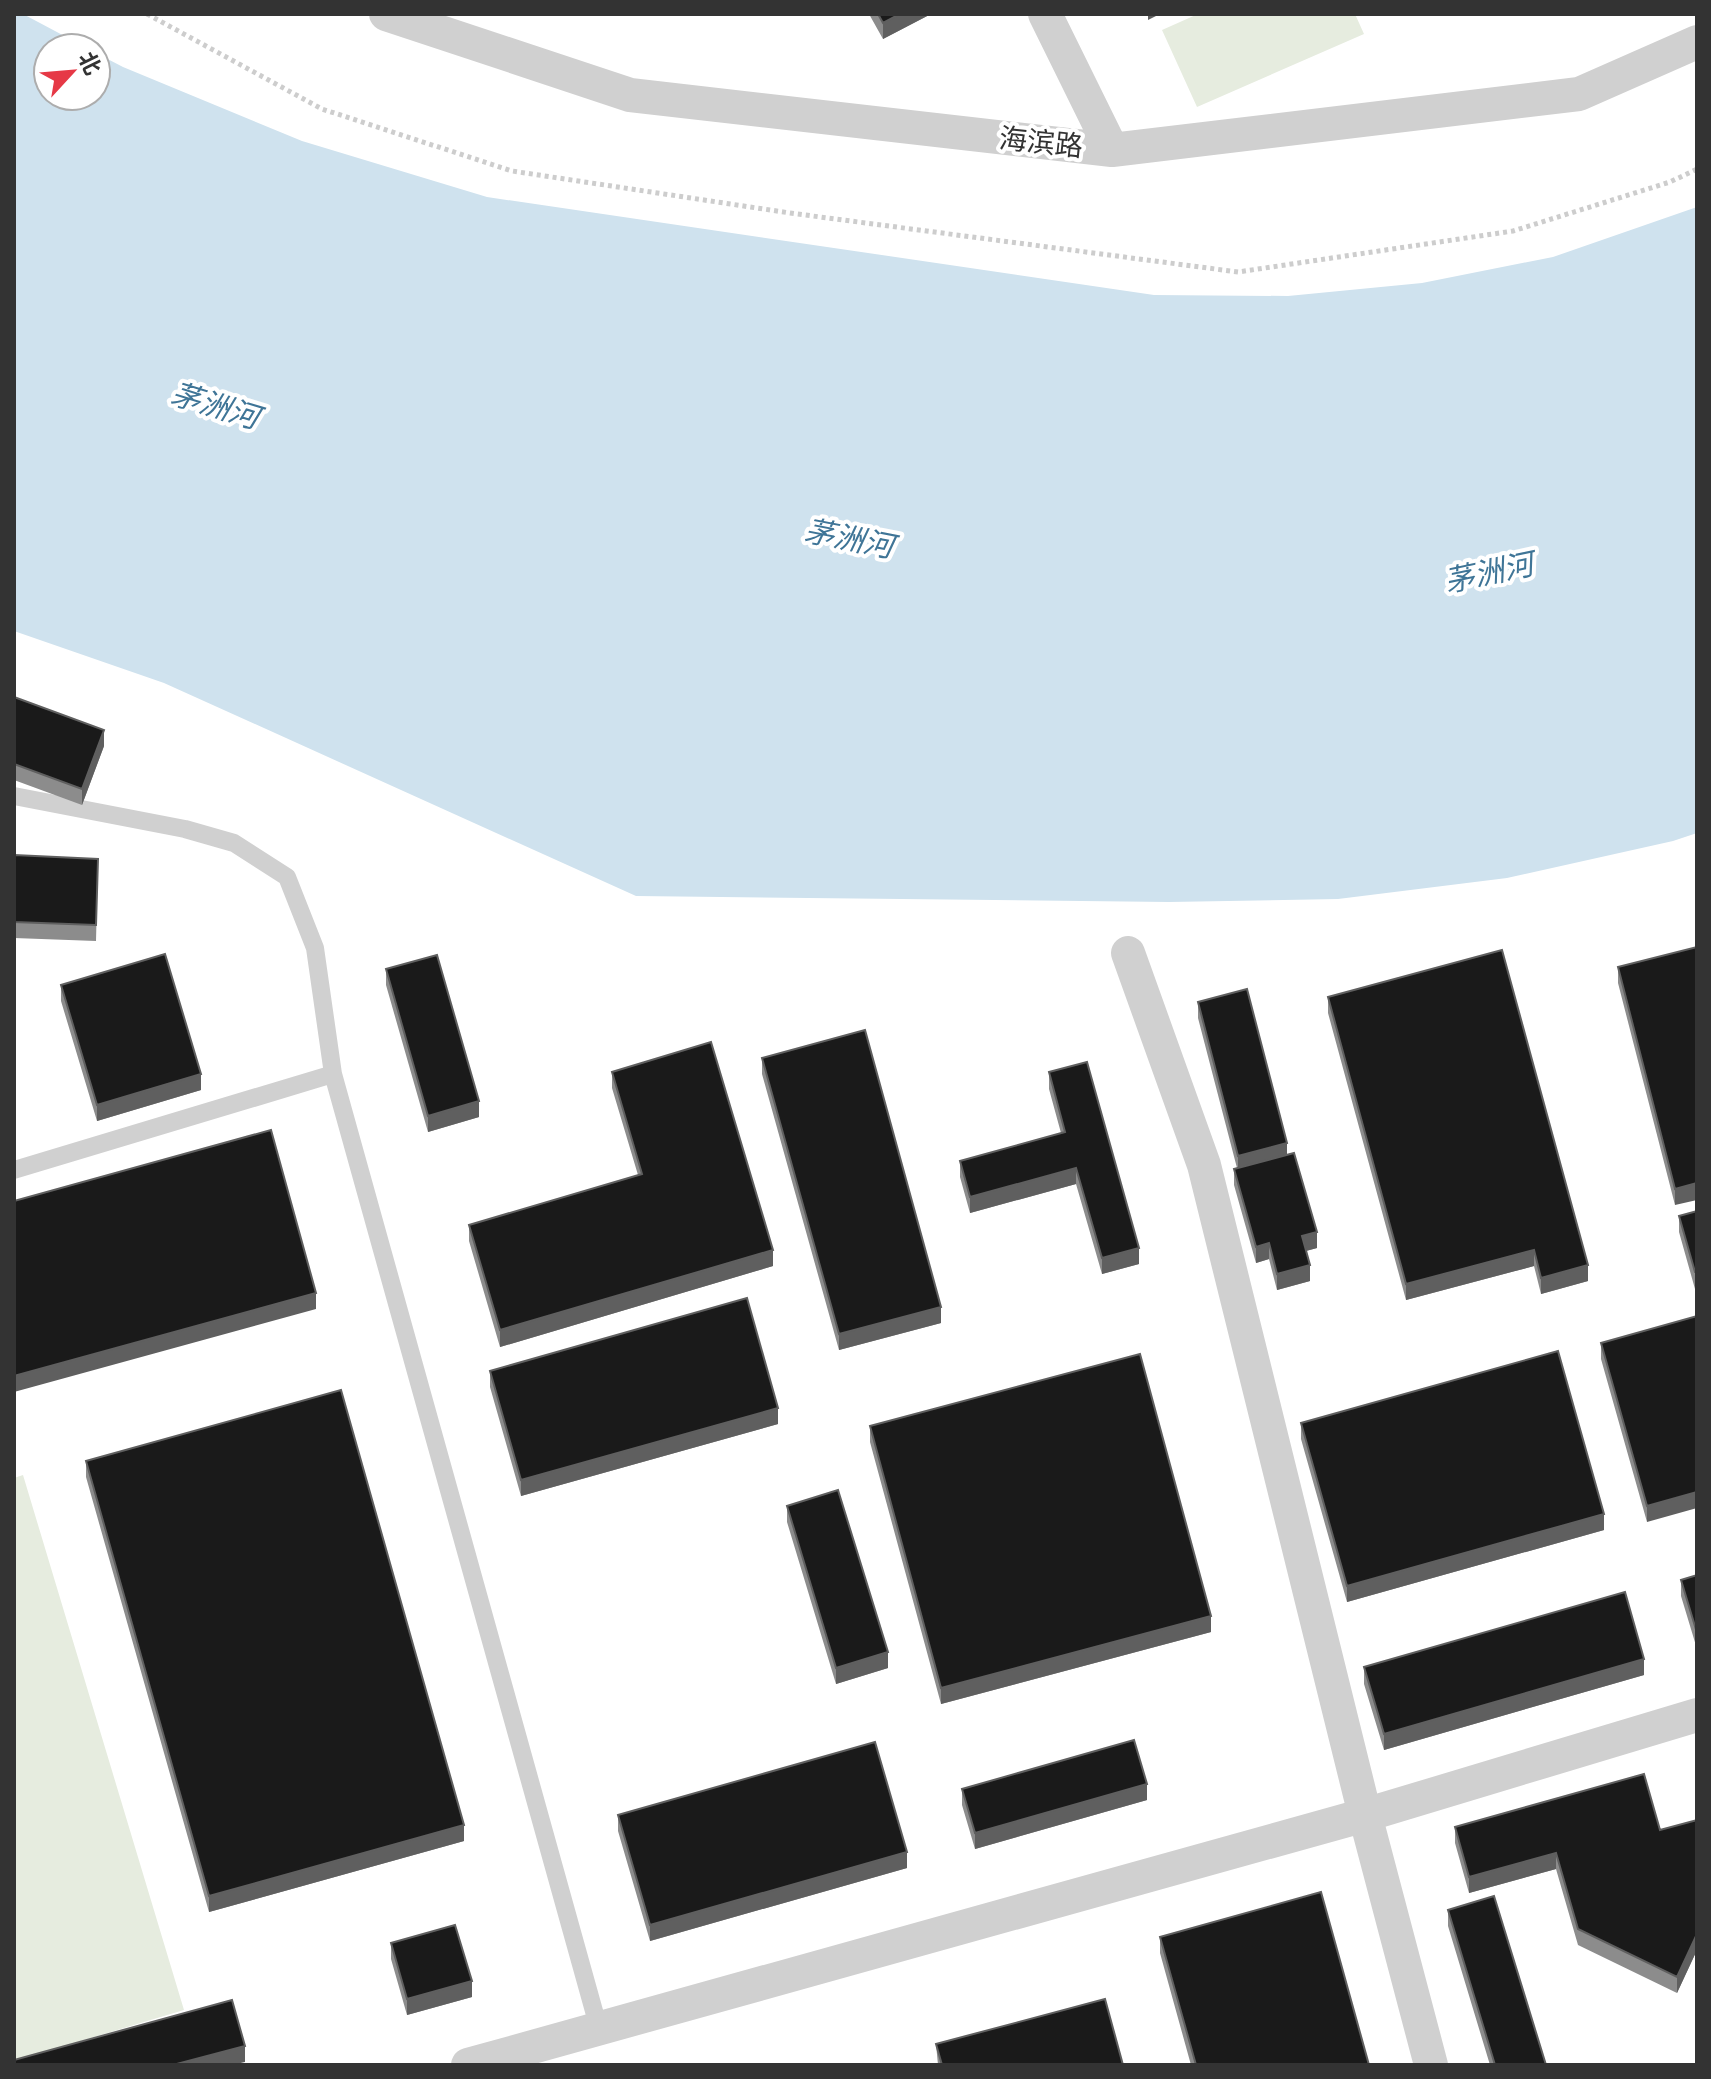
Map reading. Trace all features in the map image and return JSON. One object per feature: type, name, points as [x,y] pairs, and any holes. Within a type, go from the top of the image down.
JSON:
[{"type":"street","name":"海滨路","points":[[386,14],[630,95],[1112,150],[1579,94],[1697,42]]},
{"type":"street","points":[[1045,14],[1112,150]]},
{"type":"street","points":[[1128,953],[1204,1165],[1365,1815],[1431,2065]]},
{"type":"street","points":[[468,2065],[1365,1815],[1697,1715]]},
{"type":"lane","points":[[14,796],[185,829],[234,843],[287,877],[315,948],[333,1074],[599,2029]]},
{"type":"lane","points":[[14,1170],[333,1074]]},
{"type":"path","points":[[147,14],[322,109],[512,171],[790,213],[1238,272],[1513,231],[1670,182],[1697,169]]},
{"type":"shaded area","points":[[1198,14],[1355,14],[1364,34],[1197,107],[1162,30]]},
{"type":"shaded area","points":[[23,1475],[184,2010],[14,2061],[14,1478]]},
{"type":"water","name":"茅洲河","points":[[14,14],[23,14],[57,32],[32,32],[32,112],[112,112],[112,61],[302,141],[487,197],[1154,295],[1288,296],[1422,283],[1553,257],[1697,207],[1697,833],[1673,841],[1507,878],[1338,899],[1169,902],[636,896],[164,683],[14,631]]},
{"type":"building","points":[[878,14],[900,14],[883,23]]},
{"type":"building","points":[[14,697],[104,730],[82,789],[14,764]]},
{"type":"building","points":[[14,855],[98,859],[96,925],[14,922]]},
{"type":"building","points":[[1697,947],[1697,1183],[1675,1189],[1618,967]]},
{"type":"building","points":[[1502,950],[1588,1265],[1541,1278],[1534,1250],[1406,1284],[1328,997]]},
{"type":"building","points":[[165,954],[201,1074],[97,1105],[61,985]]},
{"type":"building","points":[[437,955],[479,1101],[428,1116],[386,969]]},
{"type":"building","points":[[1247,989],[1287,1143],[1238,1156],[1198,1002]]},
{"type":"building","points":[[865,1030],[941,1307],[839,1334],[762,1058]]},
{"type":"building","points":[[711,1042],[773,1250],[500,1330],[469,1225],[642,1174],[612,1072]]},
{"type":"building","points":[[1087,1062],[1139,1248],[1102,1258],[1076,1168],[970,1197],[960,1161],[1065,1132],[1049,1072]]},
{"type":"building","points":[[271,1130],[316,1293],[14,1376],[14,1201]]},
{"type":"building","points":[[1294,1153],[1317,1232],[1302,1236],[1310,1265],[1277,1274],[1269,1243],[1256,1247],[1234,1169]]},
{"type":"building","points":[[1697,1211],[1697,1272],[1695,1272],[1679,1216]]},
{"type":"building","points":[[747,1298],[778,1408],[521,1480],[490,1371]]},
{"type":"building","points":[[1697,1316],[1697,1492],[1647,1506],[1601,1343]]},
{"type":"building","points":[[1558,1351],[1604,1514],[1347,1586],[1301,1423]]},
{"type":"building","points":[[1140,1354],[1211,1616],[941,1688],[870,1426]]},
{"type":"building","points":[[341,1390],[464,1825],[209,1896],[86,1461]]},
{"type":"building","points":[[838,1490],[888,1652],[836,1668],[787,1506]]},
{"type":"building","points":[[1697,1575],[1697,1633],[1681,1580]]},
{"type":"building","points":[[1625,1592],[1644,1659],[1384,1734],[1364,1667]]},
{"type":"building","points":[[1134,1740],[1147,1784],[975,1833],[962,1789]]},
{"type":"building","points":[[875,1742],[907,1852],[650,1925],[618,1815]]},
{"type":"building","points":[[1644,1774],[1660,1830],[1697,1820],[1697,1934],[1677,1977],[1578,1929],[1556,1853],[1469,1877],[1455,1827]]},
{"type":"building","points":[[1321,1892],[1369,2065],[1196,2065],[1160,1937]]},
{"type":"building","points":[[1494,1896],[1546,2065],[1495,2065],[1448,1910]]},
{"type":"building","points":[[455,1925],[472,1981],[407,1999],[391,1943]]},
{"type":"building","points":[[1105,1999],[1123,2065],[942,2065],[936,2044]]},
{"type":"building","points":[[232,2000],[245,2046],[173,2065],[14,2065],[14,2060]]}]
